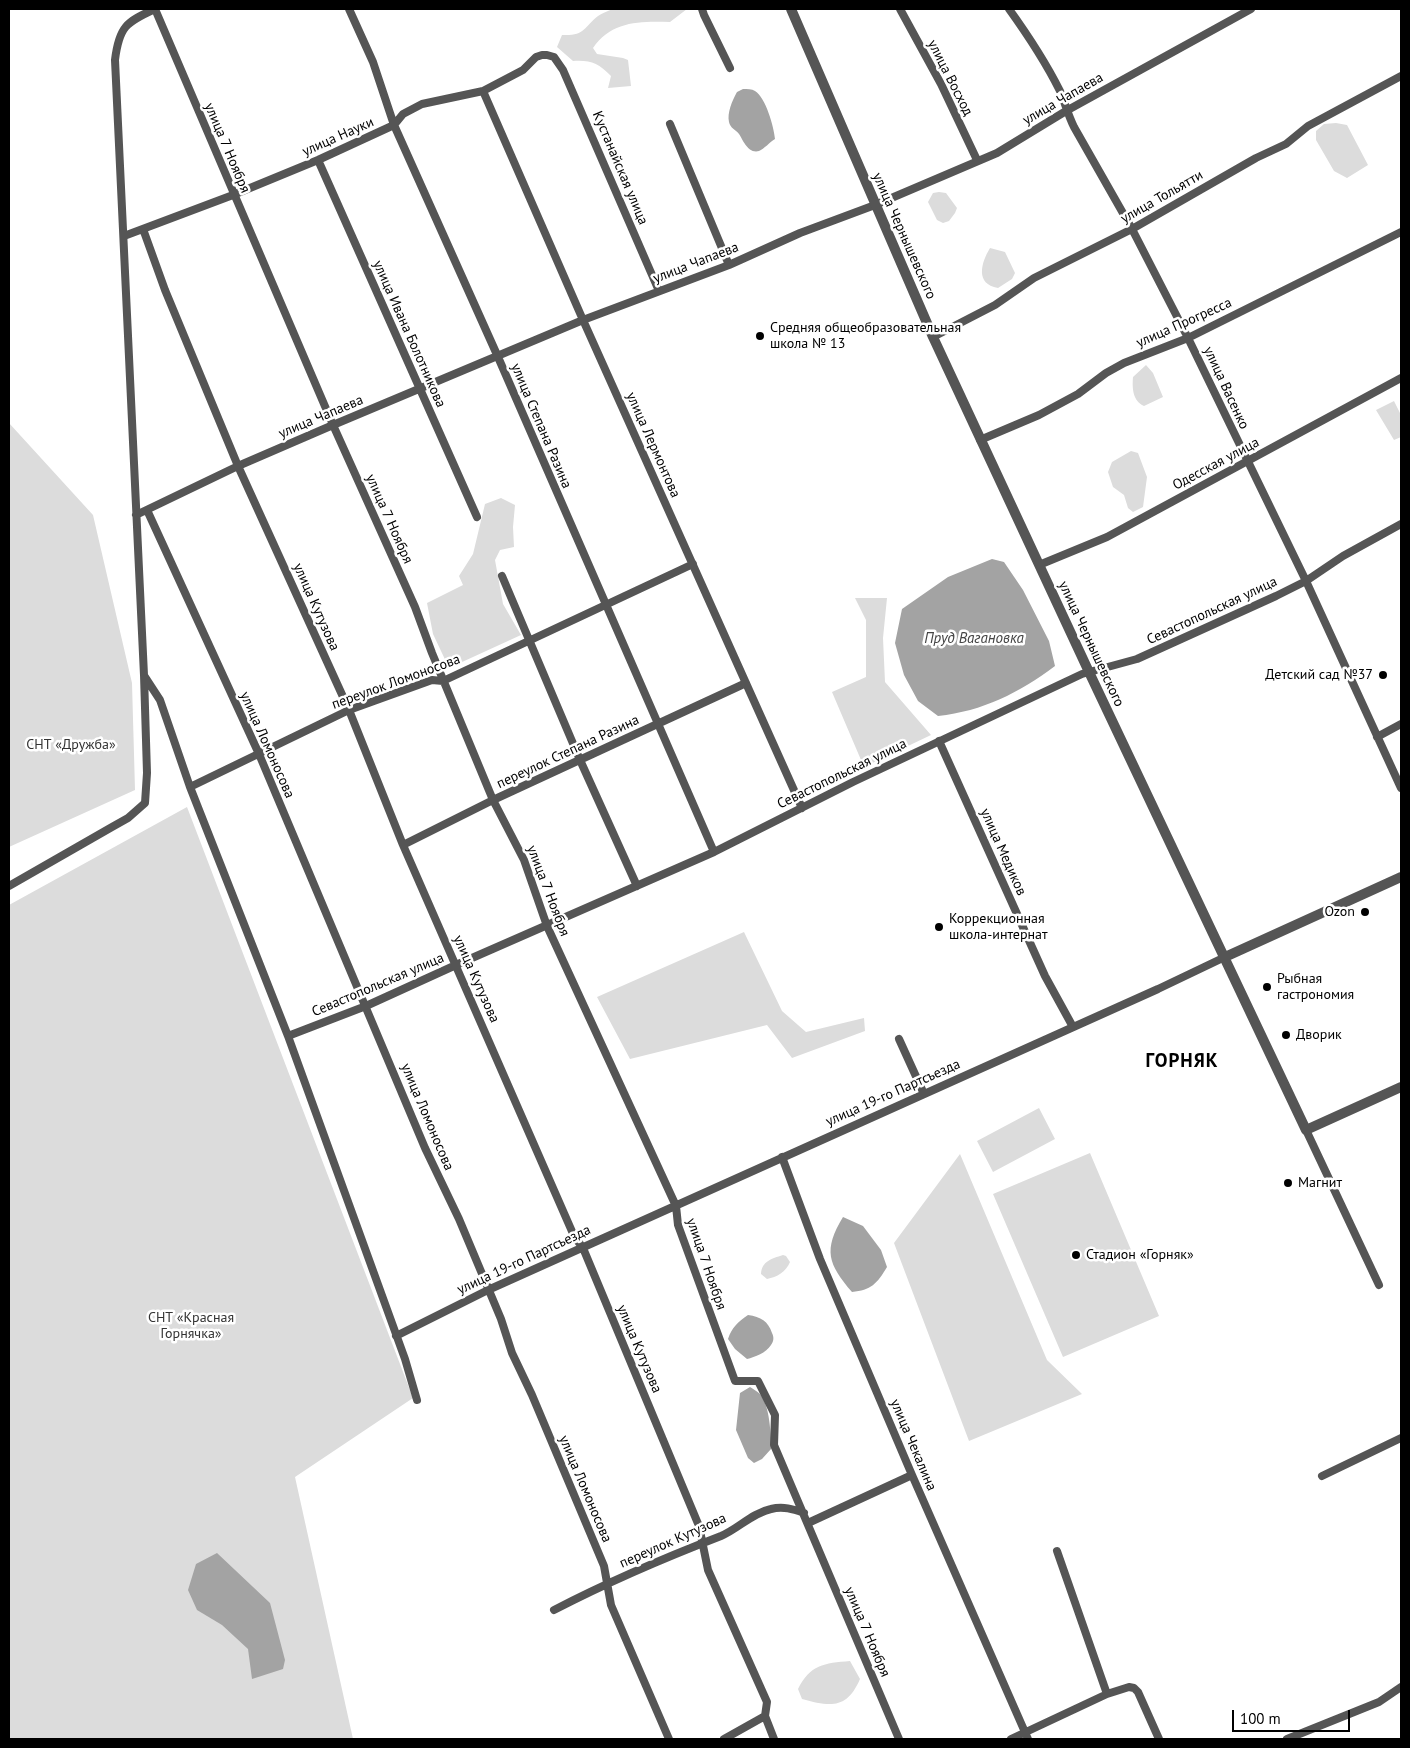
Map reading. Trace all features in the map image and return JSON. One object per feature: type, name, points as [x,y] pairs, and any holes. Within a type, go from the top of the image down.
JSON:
[{"type":"street","name":"улица 7 Ноября","points":[[155,9],[332,425],[415,607],[493,800],[524,860],[547,926],[676,1206],[678,1226],[735,1381],[758,1381],[775,1415],[774,1445],[899,1739]]},
{"type":"street","points":[[9,886],[128,818],[145,802],[147,774],[144,676],[115,60],[117,42],[123,28],[135,18],[155,9]]},
{"type":"street","name":"улица Степана Разина","points":[[350,9],[373,62],[394,125],[498,356],[714,852]]},
{"type":"street","points":[[702,9],[730,68]]},
{"type":"street","name":"улица Чернышевского","points":[[791,9],[875,205],[980,440],[1379,1285]]},
{"type":"street","name":"улица Восход","points":[[900,9],[941,84],[977,160]]},
{"type":"street","name":"улица Васенко","points":[[1009,9],[1060,92],[1066,111],[1132,229],[1188,338],[1306,581],[1401,788]]},
{"type":"street","name":"улица Чапаева","points":[[136,515],[238,466],[332,425],[420,390],[583,320],[730,265],[800,233],[875,205],[997,153],[1066,111],[1251,9]]},
{"type":"street","name":"улица Науки","points":[[124,236],[233,195],[318,160],[394,125],[403,114],[422,104],[483,91],[523,70],[536,57],[547,55],[554,57]]},
{"type":"street","name":"Кустанайская улица","points":[[554,57],[563,70],[659,291]]},
{"type":"street","name":"улица Тольятти","points":[[933,337],[995,304],[1034,278],[1132,229],[1256,158],[1286,144],[1308,126],[1401,76]]},
{"type":"street","name":"улица Лермонтова","points":[[483,91],[583,320],[802,808]]},
{"type":"street","points":[[670,124],[730,265]]},
{"type":"street","name":"улица Ивана Болотникова","points":[[318,160],[476,517]]},
{"type":"street","name":"улица Кутузова","points":[[143,229],[165,290],[238,466],[349,710],[402,846],[574,1236],[583,1248],[699,1526],[708,1570],[768,1702],[765,1716],[774,1739]]},
{"type":"street","name":"улица Прогресса","points":[[980,440],[1039,415],[1078,394],[1124,363],[1188,338],[1401,232]]},
{"type":"street","name":"Одесская улица","points":[[1039,565],[1107,537],[1401,378]]},
{"type":"street","name":"улица Ломоносова","points":[[146,510],[259,754],[425,1148],[459,1219],[501,1319],[512,1353],[532,1395],[604,1566],[611,1605],[669,1739]]},
{"type":"street","name":"Севастопольская улица","points":[[288,1036],[366,1006],[714,852],[939,741],[1089,672],[1137,659],[1306,581],[1343,556],[1401,524]]},
{"type":"street","name":"переулок Ломоносова","points":[[190,787],[349,710],[432,680],[444,681],[693,564]]},
{"type":"street","points":[[502,576],[580,760],[637,886]]},
{"type":"street","points":[[144,676],[160,700],[190,787],[288,1036],[396,1336],[417,1400]]},
{"type":"street","name":"переулок Степана Разина","points":[[402,846],[493,800],[746,683]]},
{"type":"street","points":[[1377,737],[1401,724]]},
{"type":"street","name":"улица Медиков","points":[[939,741],[1045,976],[1073,1027]]},
{"type":"street","name":"улица 19-го Партсъезда","points":[[396,1336],[488,1290],[1158,989],[1401,876]]},
{"type":"street","points":[[899,1038],[924,1094]]},
{"type":"street","points":[[1306,1130],[1401,1087]]},
{"type":"street","name":"улица Чекалина","points":[[782,1157],[820,1259],[1026,1735]]},
{"type":"street","points":[[1322,1476],[1401,1438]]},
{"type":"street","points":[[808,1523],[912,1475]]},
{"type":"street","name":"переулок Кутузова","points":[[554,1610],[608,1583],[702,1542],[723,1535],[744,1521],[769,1509],[782,1507],[804,1514]]},
{"type":"street","points":[[1057,1551],[1107,1694]]},
{"type":"street","points":[[1010,1739],[1026,1735],[1107,1694],[1129,1687],[1134,1688],[1138,1692],[1159,1739]]},
{"type":"street","points":[[1287,1739],[1379,1702],[1401,1687]]},
{"type":"street","points":[[724,1739],[765,1716]]},
{"type":"green space","points":[[613,9],[687,9],[670,22],[627,24],[608,32],[600,39],[593,48],[597,54],[628,60],[631,86],[608,88],[611,76],[602,68],[590,62],[573,61],[557,47],[562,35],[580,33],[598,16]]},
{"type":"green space","points":[[1336,123],[1347,125],[1368,165],[1347,178],[1334,171],[1316,140],[1316,131],[1324,124]]},
{"type":"green space","points":[[933,193],[946,193],[957,208],[949,221],[943,223],[937,220],[928,202]]},
{"type":"green space","points":[[990,248],[1005,252],[1015,273],[1012,279],[998,288],[991,286],[983,278],[984,260]]},
{"type":"green space","points":[[1146,365],[1153,373],[1163,397],[1144,406],[1135,398],[1133,377]]},
{"type":"green space","points":[[1394,401],[1401,415],[1401,437],[1394,440],[1376,410]]},
{"type":"green space","name":"СНТ «Дружба»","points":[[9,423],[93,515],[132,683],[135,790],[9,847]]},
{"type":"green space","points":[[1131,451],[1138,453],[1147,477],[1143,507],[1133,512],[1128,508],[1124,495],[1113,487],[1108,472],[1112,462]]},
{"type":"green space","points":[[501,498],[515,505],[514,547],[500,550],[495,560],[503,604],[521,635],[449,668],[433,634],[427,603],[463,585],[459,576],[473,554],[485,504]]},
{"type":"green space","points":[[855,598],[887,598],[883,638],[885,682],[931,735],[864,767],[832,692],[866,677],[866,620]]},
{"type":"green space","name":"СНТ «Красная Горнячка»","points":[[187,807],[413,1398],[295,1477],[353,1739],[9,1739],[9,905]]},
{"type":"green space","points":[[744,932],[782,1011],[806,1032],[864,1018],[865,1031],[792,1058],[767,1025],[630,1059],[597,997]]},
{"type":"green space","points":[[1039,1108],[1055,1139],[993,1172],[977,1141]]},
{"type":"green space","name":"Стадион «Горняк»","points":[[1090,1153],[1159,1316],[1063,1357],[993,1194]]},
{"type":"green space","points":[[960,1154],[1047,1360],[1082,1394],[969,1441],[894,1243]]},
{"type":"green space","points":[[783,1255],[790,1262],[784,1271],[767,1279],[761,1274],[765,1263]]},
{"type":"green space","points":[[850,1661],[860,1679],[850,1696],[844,1701],[830,1704],[802,1699],[798,1689],[813,1670],[825,1664]]},
{"type":"water","points":[[743,89],[755,91],[763,100],[773,127],[775,139],[759,151],[749,149],[729,122],[729,111],[733,99],[737,92]]},
{"type":"water","name":"Пруд Вагановка","points":[[992,559],[1004,562],[1023,590],[1049,641],[1055,666],[1028,684],[1000,699],[970,710],[938,716],[918,701],[904,675],[895,643],[902,609],[948,577]]},
{"type":"water","points":[[843,1217],[863,1226],[881,1250],[887,1267],[873,1285],[864,1290],[852,1292],[833,1265],[831,1248]]},
{"type":"water","points":[[748,1315],[760,1318],[766,1323],[773,1339],[769,1348],[757,1356],[747,1359],[735,1349],[728,1339],[736,1325]]},
{"type":"water","points":[[750,1387],[759,1393],[766,1406],[771,1436],[771,1449],[762,1459],[754,1463],[748,1458],[736,1430],[740,1393]]},
{"type":"water","points":[[217,1553],[270,1603],[285,1660],[283,1669],[252,1679],[248,1649],[222,1625],[197,1610],[188,1590],[196,1564]]},
{"type":"place","name":"Средняя общеобразовательная школа № 13","points":[[760,336]]},
{"type":"place","name":"Детский сад №37","points":[[1383,675]]},
{"type":"place","name":"Ozon","points":[[1365,912]]},
{"type":"place","name":"Коррекционная школа-интернат","points":[[939,927]]},
{"type":"place","name":"Рыбная гастрономия","points":[[1267,987]]},
{"type":"place","name":"Дворик","points":[[1286,1035]]},
{"type":"place","name":"Магнит","points":[[1288,1183]]},
{"type":"place","name":"Стадион «Горняк»","points":[[1076,1255]]},
{"type":"district","name":"ГОРНЯК","points":[[1182,1062]]}]
